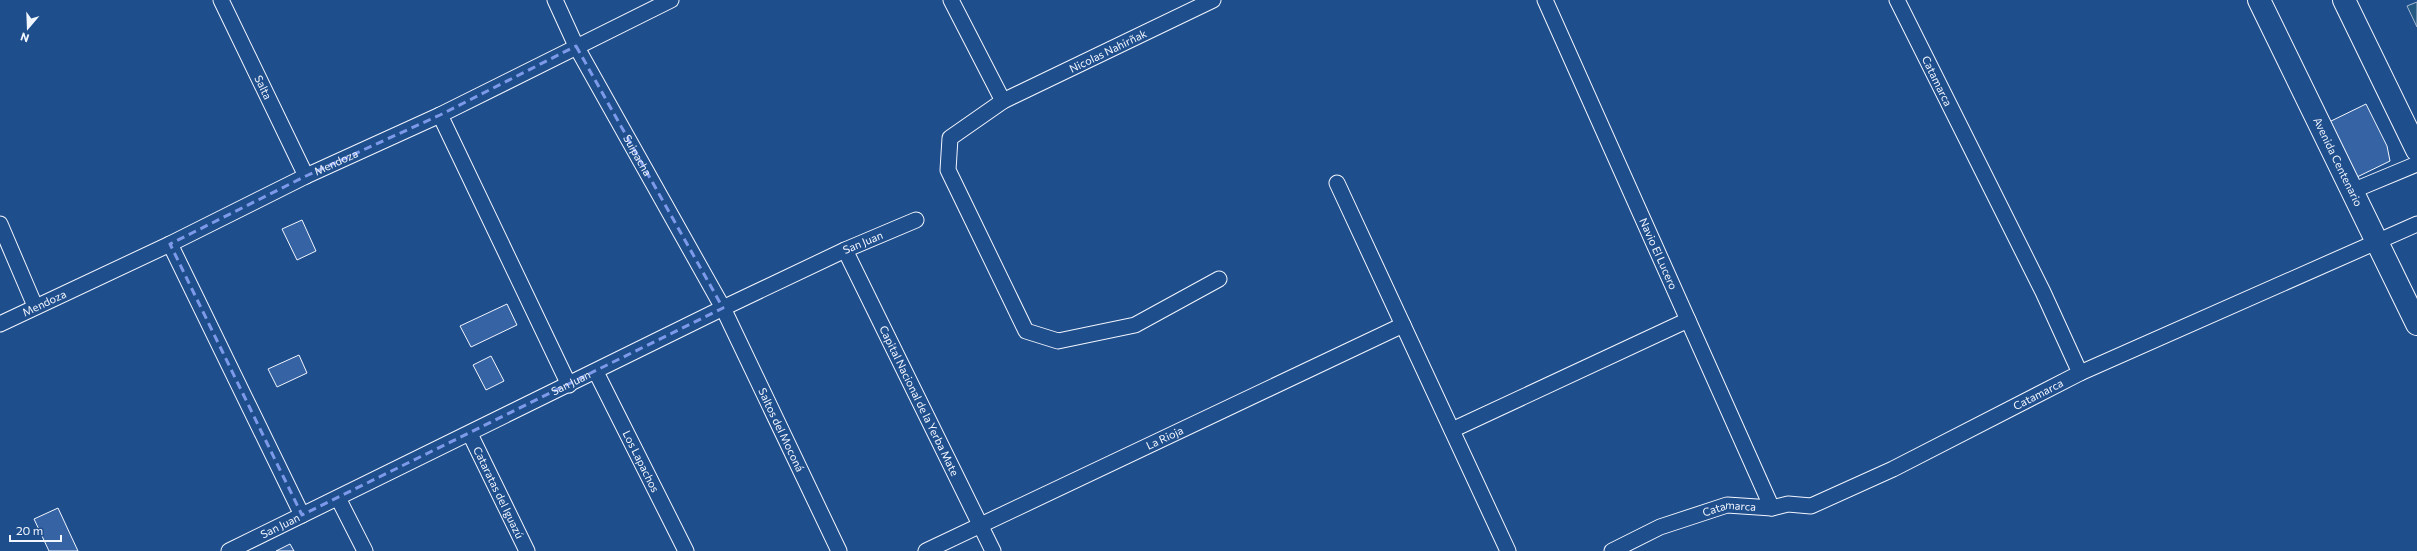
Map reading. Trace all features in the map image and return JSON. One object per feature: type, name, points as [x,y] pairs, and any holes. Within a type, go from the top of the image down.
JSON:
[{"type":"main road","name":"Avenida Centenario","points":[[2258,0],[2417,324]]},
{"type":"main road","points":[[2344,0],[2417,150]]},
{"type":"street","name":"Salta","points":[[221,0],[306,176]]},
{"type":"street","name":"Suipacha","points":[[555,0],[576,46],[723,308]]},
{"type":"street","name":"Mendoza","points":[[0,324],[35,306],[170,244],[306,176],[440,115],[671,0]]},
{"type":"street","points":[[951,0],[1003,101]]},
{"type":"street","name":"Nicolas Nahirñak","points":[[1213,0],[1003,101],[950,138],[948,170],[1026,331],[1058,342],[1135,325],[1220,279]]},
{"type":"street","name":"Navio El Lucero","points":[[1545,0],[1772,508]]},
{"type":"street","name":"Catamarca","points":[[1612,551],[1660,527],[1727,505],[1772,508],[1788,504],[1811,506],[1893,469],[2080,373],[2043,292],[1897,0]]},
{"type":"street","points":[[440,115],[569,385]]},
{"type":"street","points":[[2352,191],[2417,164]]},
{"type":"street","points":[[1337,183],[1508,551]]},
{"type":"street","name":"San Juan","points":[[229,551],[470,434],[723,308],[845,250],[916,220]]},
{"type":"street","points":[[0,224],[35,306]]},
{"type":"street","points":[[2080,373],[2417,224]]},
{"type":"street","points":[[170,244],[302,515]]},
{"type":"street","name":"Capital Nacional de la Yerba Mate","points":[[845,250],[993,551]]},
{"type":"street","name":"Saltos del Moconá","points":[[723,308],[839,551]]},
{"type":"street","points":[[1452,430],[1688,320]]},
{"type":"street","name":"La Rioja","points":[[926,551],[1403,325]]},
{"type":"street","name":"Los Lapachos","points":[[596,372],[686,551]]},
{"type":"street","name":"Cataratas del Iguazú","points":[[470,434],[527,551]]},
{"type":"street","points":[[338,498],[365,551]]},
{"type":"highlighted area","points":[[576,46],[723,308],[302,515],[170,244],[306,176],[440,115]]},
{"type":"shaded area","points":[[2417,2],[2417,27],[2407,6]]},
{"type":"building","points":[[2366,104],[2387,146],[2390,161],[2355,178],[2327,123]]},
{"type":"building","points":[[302,220],[316,251],[297,260],[282,229]]},
{"type":"building","points":[[507,304],[517,325],[471,347],[460,326]]},
{"type":"building","points":[[299,355],[307,373],[277,387],[268,369]]},
{"type":"building","points":[[491,356],[504,381],[486,390],[473,365]]},
{"type":"building","points":[[58,508],[78,551],[49,551],[34,519]]},
{"type":"building","points":[[290,544],[294,551],[276,551]]}]
